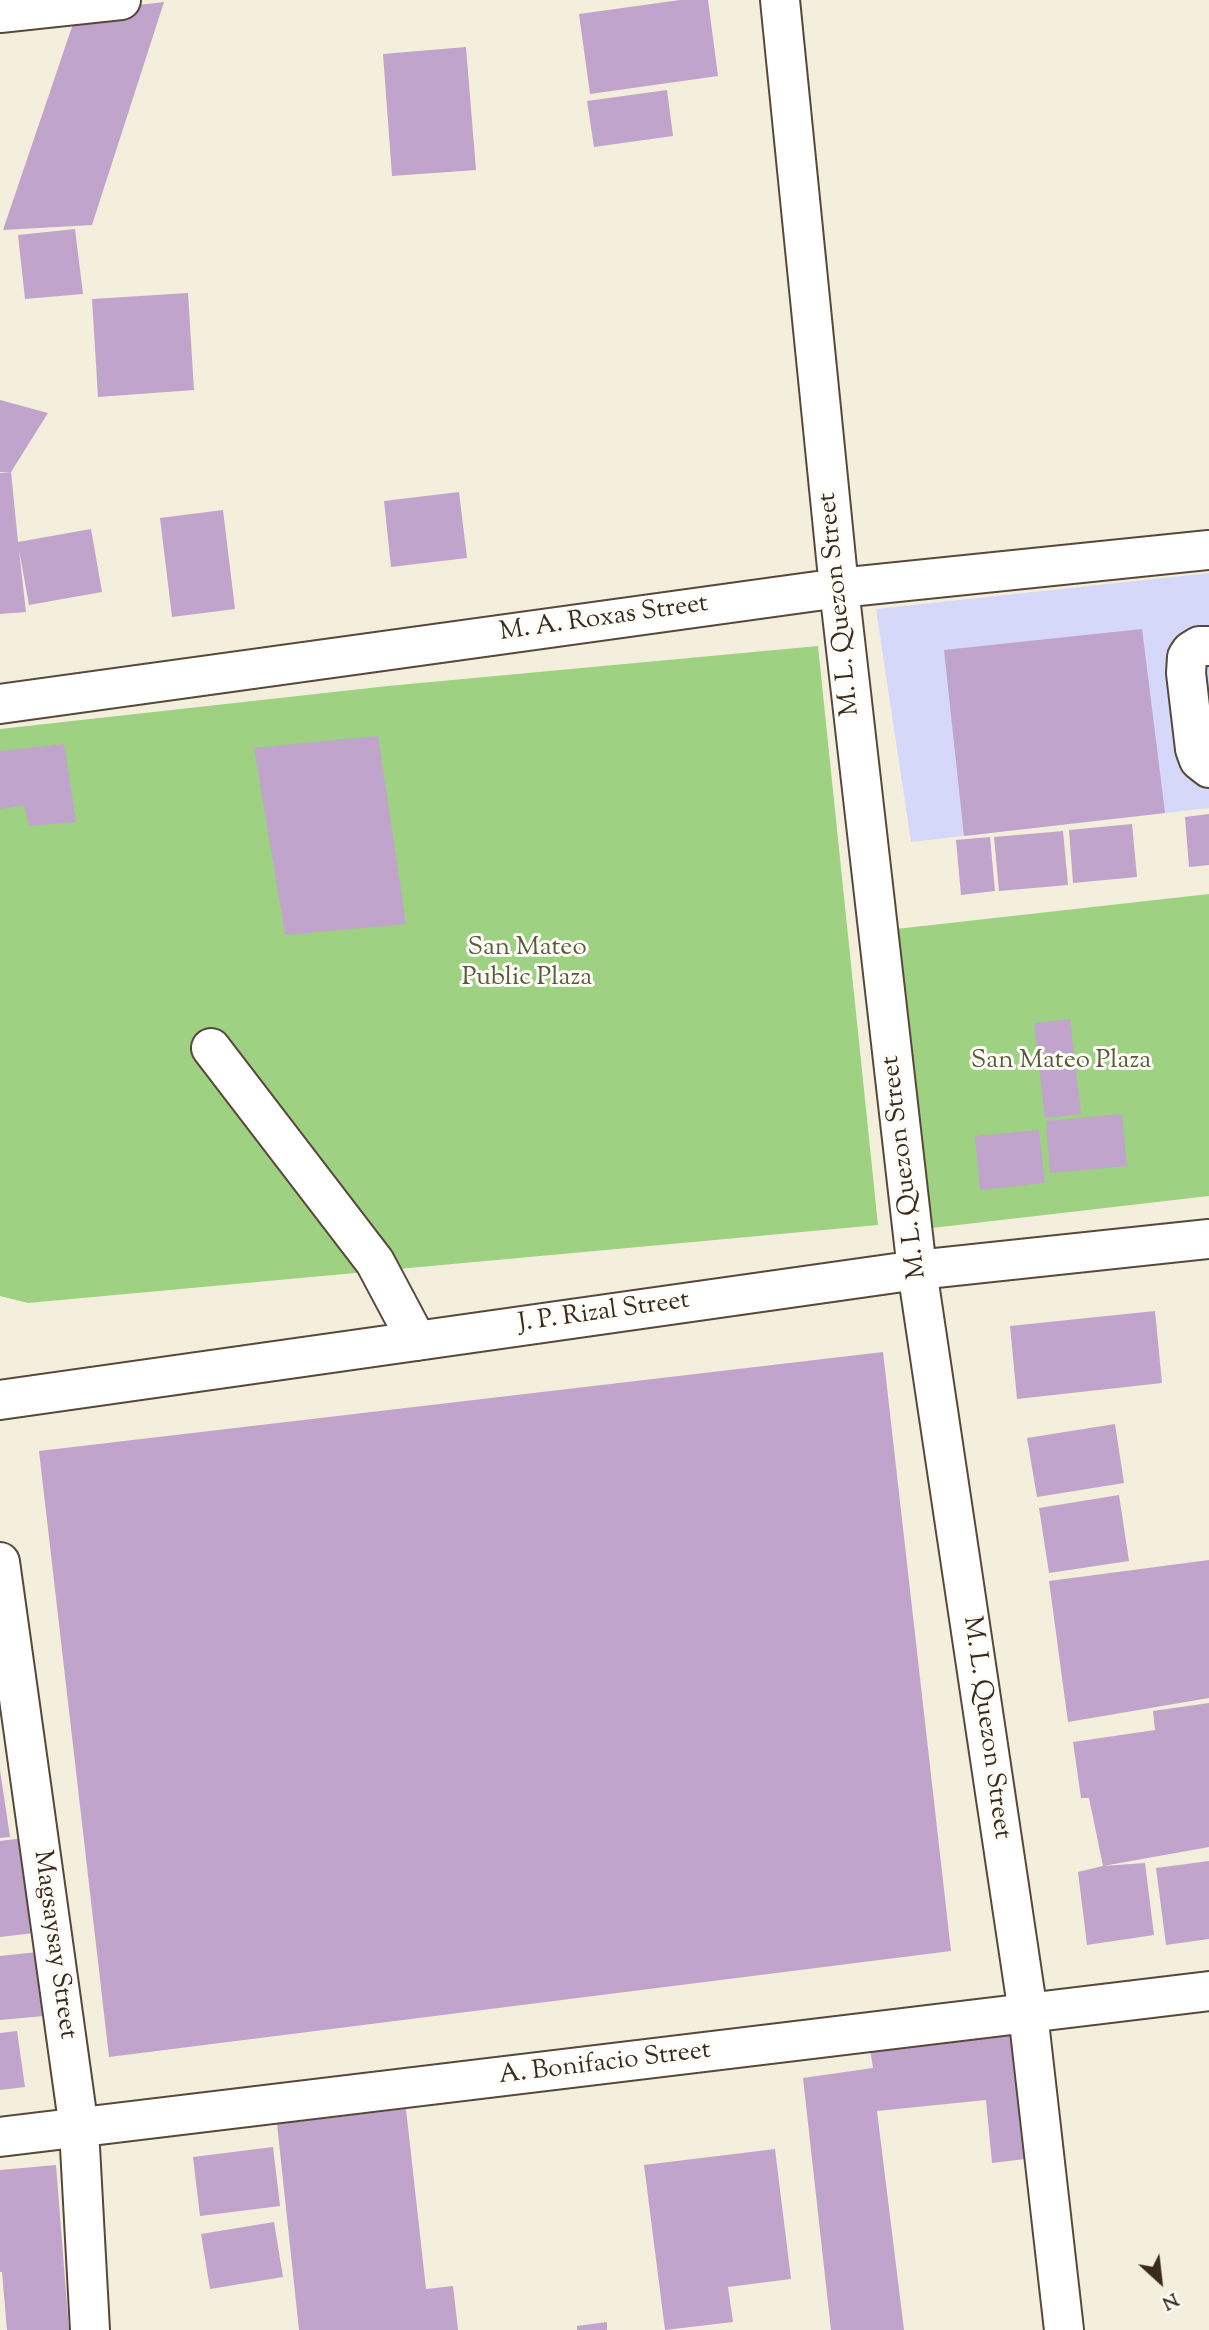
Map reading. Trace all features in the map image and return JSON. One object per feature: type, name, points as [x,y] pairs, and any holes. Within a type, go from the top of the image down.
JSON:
[{"type":"street","points":[[0,13],[121,0]]},
{"type":"street","name":"M. L. Quezon Street","points":[[780,0],[839,587],[917,1270],[1028,2013],[1065,2330]]},
{"type":"street","name":"M. A. Roxas Street","points":[[0,704],[839,587],[1209,550]]},
{"type":"street","points":[[1209,646],[1199,646],[1191,651],[1187,657],[1186,673],[1195,749],[1199,760],[1209,768]]},
{"type":"street","points":[[211,1048],[375,1262],[417,1341]]},
{"type":"street","name":"J. P. Rizal Street","points":[[0,1400],[917,1270],[1209,1239]]},
{"type":"street","name":"Magsaysay Street","points":[[0,1562],[79,2129],[90,2330]]},
{"type":"street","name":"A. Bonifacio Street","points":[[0,2137],[1209,1991]]},
{"type":"shaded area","points":[[1209,573],[1209,808],[911,842],[876,609]]},
{"type":"green space","name":"San Mateo Public Plaza","points":[[818,646],[878,1225],[28,1303],[0,1296],[0,729],[388,686]]},
{"type":"green space","name":"San Mateo Plaza","points":[[1209,894],[1209,1196],[932,1228],[896,929]]},
{"type":"building","points":[[680,0],[708,0],[718,76],[590,94],[579,14]]},
{"type":"building","points":[[164,2],[92,225],[3,230],[77,12]]},
{"type":"building","points":[[466,47],[476,170],[392,176],[383,54]]},
{"type":"building","points":[[667,90],[673,136],[594,147],[587,101]]},
{"type":"building","points":[[75,229],[83,294],[25,299],[18,235]]},
{"type":"building","points":[[188,293],[194,390],[98,397],[92,299]]},
{"type":"building","points":[[0,400],[48,413],[11,472],[0,472]]},
{"type":"building","points":[[11,472],[18,542],[91,529],[102,592],[29,605],[19,550],[26,612],[0,614],[0,473]]},
{"type":"building","points":[[459,492],[467,558],[391,567],[384,501]]},
{"type":"building","points":[[223,510],[235,609],[172,617],[160,518]]},
{"type":"building","points":[[1142,629],[1165,813],[964,836],[944,650]]},
{"type":"building","points":[[378,736],[406,924],[285,935],[254,748]]},
{"type":"building","points":[[64,744],[76,822],[29,826],[24,805],[0,809],[0,751]]},
{"type":"building","points":[[1209,814],[1209,865],[1189,867],[1185,817]]},
{"type":"building","points":[[1132,824],[1137,877],[1073,883],[1069,830]]},
{"type":"building","points":[[1063,831],[1068,885],[999,891],[994,837]]},
{"type":"building","points":[[990,837],[995,891],[961,895],[956,840]]},
{"type":"building","points":[[1070,1019],[1081,1114],[1045,1118],[1034,1023]]},
{"type":"building","points":[[1122,1114],[1127,1166],[1050,1173],[1046,1121]]},
{"type":"building","points":[[1039,1130],[1045,1183],[980,1190],[975,1136]]},
{"type":"building","points":[[1155,1311],[1162,1383],[1017,1399],[1010,1326]]},
{"type":"building","points":[[883,1352],[951,1951],[109,2057],[39,1451]]},
{"type":"building","points":[[1115,1424],[1124,1483],[1037,1497],[1027,1438]]},
{"type":"building","points":[[1119,1495],[1129,1561],[1049,1573],[1039,1508]]},
{"type":"building","points":[[1209,1560],[1209,1698],[1068,1722],[1049,1581]]},
{"type":"building","points":[[1209,1703],[1209,1847],[1103,1866],[1089,1798],[1081,1798],[1073,1742],[1155,1730],[1153,1711]]},
{"type":"building","points":[[0,1770],[10,1837],[0,1838]]},
{"type":"building","points":[[24,1838],[34,1933],[0,1937],[0,1841]]},
{"type":"building","points":[[1209,1861],[1209,1939],[1166,1945],[1156,1868]]},
{"type":"building","points":[[1145,1863],[1154,1935],[1087,1945],[1078,1872],[1103,1866]]},
{"type":"building","points":[[38,1952],[44,2016],[0,2020],[0,1956]]},
{"type":"building","points":[[17,2031],[25,2087],[0,2090],[0,2033]]},
{"type":"building","points":[[1021,2034],[1033,2158],[992,2163],[986,2100],[877,2111],[904,2330],[831,2330],[803,2078],[873,2068],[870,2049]]},
{"type":"building","points":[[406,2109],[426,2289],[453,2286],[458,2330],[299,2330],[277,2124]]},
{"type":"building","points":[[273,2147],[280,2206],[200,2216],[193,2157]]},
{"type":"building","points":[[775,2149],[791,2279],[728,2287],[733,2322],[665,2330],[644,2165]]},
{"type":"building","points":[[56,2165],[69,2330],[7,2330],[0,2272],[0,2170]]},
{"type":"building","points":[[274,2222],[283,2277],[210,2289],[201,2234]]},
{"type":"building","points":[[607,2322],[607,2330],[577,2330],[577,2326]]}]
